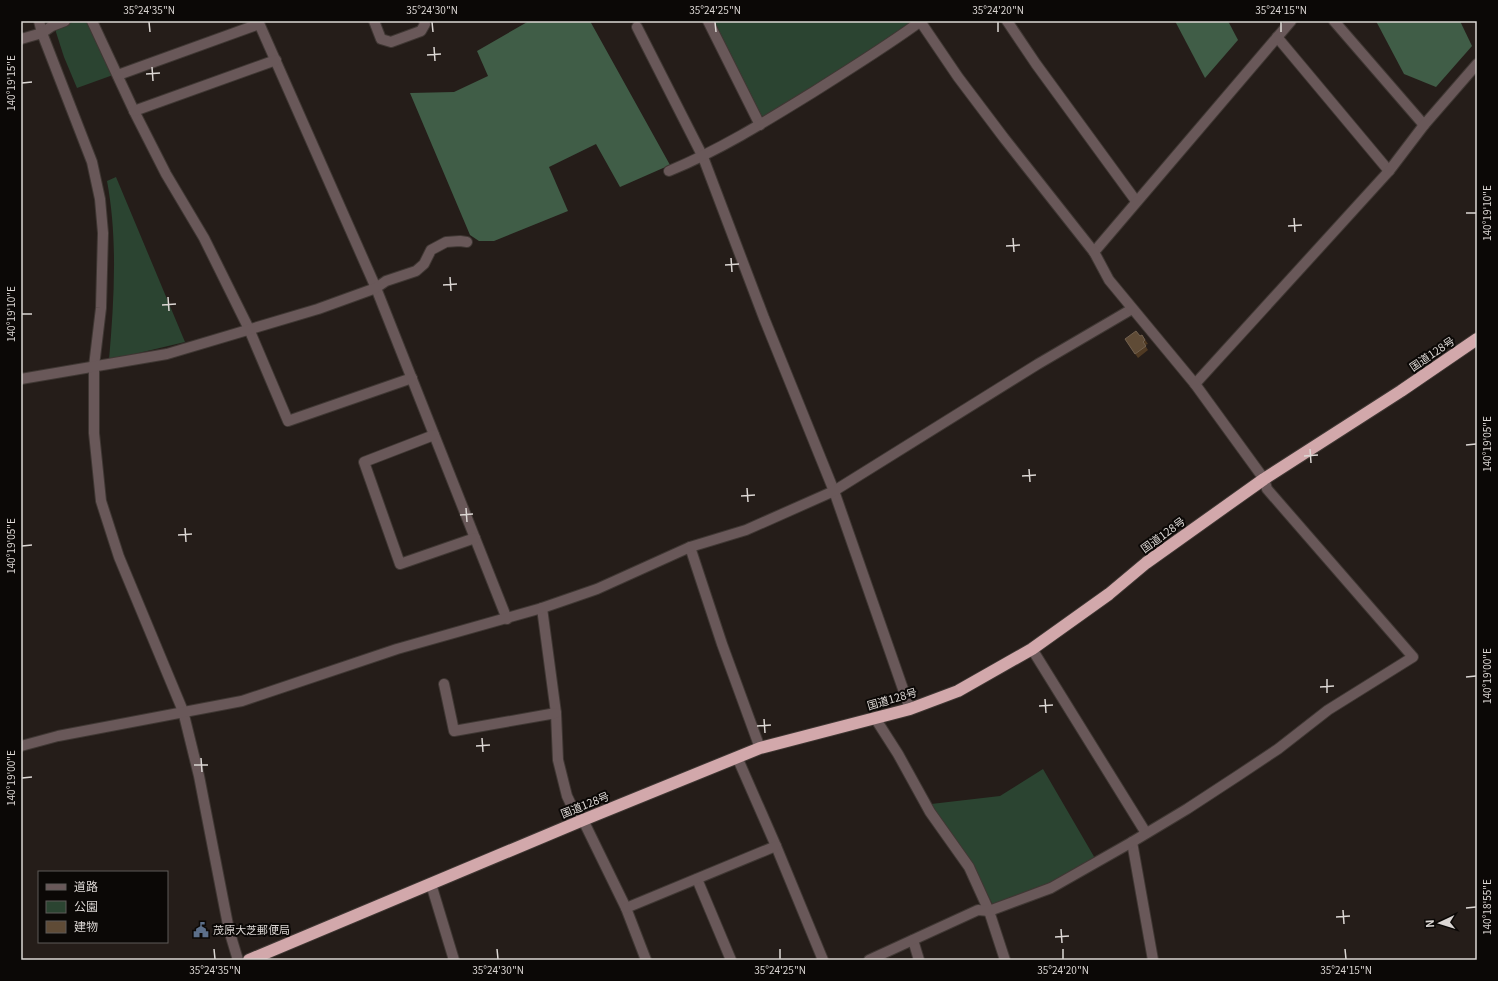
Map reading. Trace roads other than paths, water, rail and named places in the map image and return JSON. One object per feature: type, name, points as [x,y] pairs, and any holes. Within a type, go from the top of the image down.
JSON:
[{"type":"highway","name":"国道128号","points":[[249,960],[583,820],[760,748],[910,709],[958,691],[1032,649],[1110,594],[1146,563],[1264,479],[1401,391],[1477,339]]},
{"type":"street","points":[[39,21],[92,162],[100,199],[103,234],[102,278],[101,308],[94,366],[94,433],[101,501],[119,557],[183,711],[199,776],[230,930],[238,960]]},
{"type":"street","points":[[21,39],[42,32],[65,21]]},
{"type":"street","points":[[92,21],[134,111],[166,174],[204,238],[249,329],[288,421],[412,378]]},
{"type":"street","points":[[374,21],[381,39],[391,42],[421,30],[425,24],[424,21]]},
{"type":"street","points":[[708,21],[760,125]]},
{"type":"street","points":[[669,171],[703,156],[760,125],[875,53],[920,21],[958,77],[1094,252],[1109,280],[1195,384],[1264,479],[1268,489],[1413,657],[1328,710],[1278,749],[1187,809],[1051,888],[989,911],[978,910],[869,960]]},
{"type":"street","points":[[1007,21],[1036,64],[1136,201]]},
{"type":"street","points":[[1094,252],[1291,21]]},
{"type":"street","points":[[1334,21],[1424,125]]},
{"type":"street","points":[[118,75],[259,23],[376,288],[507,619]]},
{"type":"street","points":[[636,27],[703,156],[764,318],[834,491],[910,709]]},
{"type":"street","points":[[1277,37],[1389,170]]},
{"type":"street","points":[[134,111],[276,60]]},
{"type":"street","points":[[1195,384],[1389,170],[1424,125],[1477,64]]},
{"type":"street","points":[[21,379],[167,354],[318,309],[376,288],[386,281],[416,271],[424,264],[431,250],[446,242],[460,240],[467,242]]},
{"type":"street","points":[[21,746],[58,736],[183,711],[242,701],[397,649],[507,619],[597,589],[690,547],[746,530],[834,491],[1038,364],[1132,309]]},
{"type":"street","points":[[434,434],[364,462],[400,564],[475,538]]},
{"type":"street","points":[[690,547],[722,644],[760,748]]},
{"type":"street","points":[[542,608],[556,713],[558,760],[566,789],[576,815],[583,820],[626,908],[646,960]]},
{"type":"street","points":[[1032,649],[1146,833]]},
{"type":"street","points":[[444,684],[454,731],[556,713]]},
{"type":"street","points":[[875,718],[898,754],[930,812],[969,868],[989,911],[1006,960]]},
{"type":"street","points":[[737,757],[823,960]]},
{"type":"street","points":[[1132,842],[1153,960]]},
{"type":"street","points":[[626,908],[776,846]]},
{"type":"street","points":[[697,879],[731,960]]},
{"type":"street","points":[[431,884],[454,960]]},
{"type":"street","points":[[913,940],[919,960]]},
{"type":"place","name":"茂原大芝郵便局","points":[[201,930]]}]
